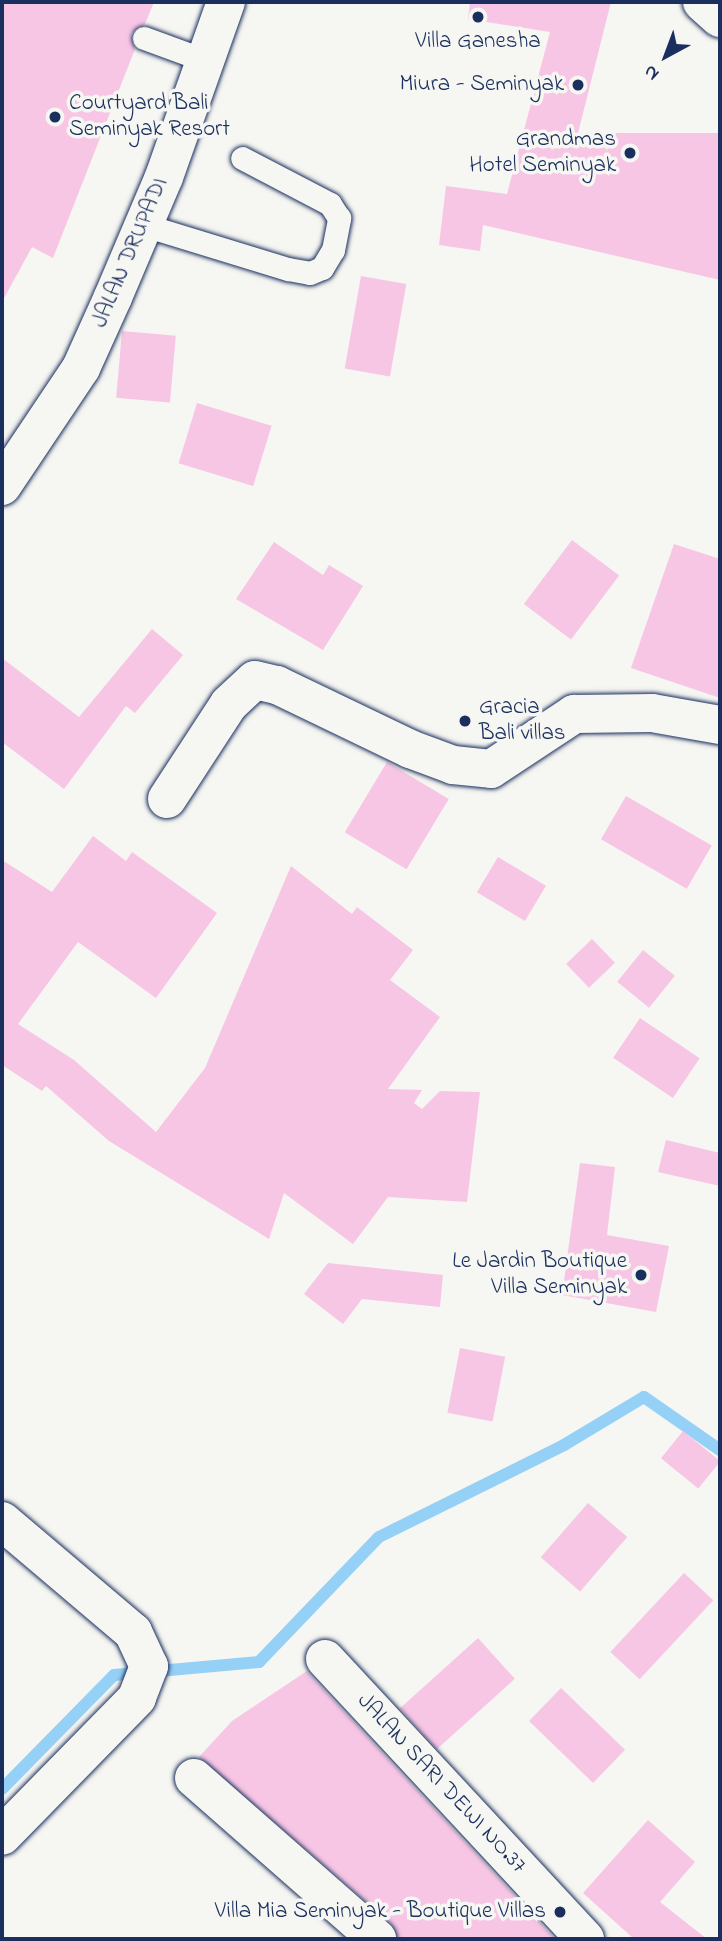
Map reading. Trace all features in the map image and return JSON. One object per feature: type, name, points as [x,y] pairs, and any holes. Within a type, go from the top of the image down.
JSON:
[{"type":"street","name":"JALAN DRUPADI","points":[[2,486],[80,368],[144,225],[207,61],[226,2]]},
{"type":"street","points":[[702,2],[720,18]]},
{"type":"street","points":[[167,799],[229,704],[255,680],[277,685],[410,749],[453,765],[491,769],[574,714],[652,713],[720,725]]},
{"type":"street","points":[[2,1521],[133,1632],[149,1666],[137,1698],[2,1836]]},
{"type":"street","name":"JALAN SARI DEWI NO.37","points":[[325,1659],[585,1939]]},
{"type":"street","points":[[194,1778],[377,1939]]},
{"type":"lane","points":[[144,38],[207,61]]},
{"type":"lane","points":[[144,225],[288,269],[310,273],[322,268],[334,250],[339,218],[330,204],[242,158]]},
{"type":"building","name":"Courtyard Bali Seminyak Resort","points":[[2,2],[154,2],[145,24],[131,33],[135,49],[53,258],[32,247],[2,302]]},
{"type":"building","points":[[470,2],[611,2],[578,133],[720,133],[720,280],[483,225],[480,251],[439,245],[446,186],[507,194],[550,32],[468,19]]},
{"type":"building","points":[[361,276],[406,284],[390,377],[345,369]]},
{"type":"building","points":[[122,331],[176,336],[170,402],[116,398]]},
{"type":"building","points":[[197,403],[272,426],[253,486],[179,463]]},
{"type":"building","points":[[572,540],[619,576],[571,639],[524,604]]},
{"type":"building","points":[[274,542],[323,575],[329,565],[363,586],[323,650],[236,599]]},
{"type":"building","points":[[674,544],[720,559],[720,698],[631,668]]},
{"type":"building","points":[[152,629],[183,655],[135,713],[126,706],[64,789],[2,742],[2,658],[79,717]]},
{"type":"building","points":[[387,762],[449,799],[406,869],[345,832]]},
{"type":"building","points":[[626,796],[712,846],[687,889],[601,839]]},
{"type":"building","points":[[93,836],[126,861],[132,852],[217,913],[156,998],[78,942],[18,1024],[74,1060],[156,1132],[205,1068],[291,866],[352,914],[357,907],[413,950],[390,980],[440,1017],[388,1089],[422,1090],[414,1103],[422,1109],[440,1091],[480,1092],[467,1202],[388,1197],[353,1244],[284,1193],[269,1239],[109,1141],[46,1086],[42,1091],[2,1065],[2,860],[52,892]]},
{"type":"building","points":[[498,857],[546,886],[525,921],[477,892]]},
{"type":"building","points":[[592,939],[615,963],[589,988],[566,964]]},
{"type":"building","points":[[643,950],[675,976],[649,1008],[617,982]]},
{"type":"building","points":[[640,1018],[700,1058],[673,1098],[613,1058]]},
{"type":"building","points":[[666,1140],[720,1153],[720,1186],[658,1172]]},
{"type":"building","points":[[580,1163],[615,1167],[607,1235],[669,1246],[656,1312],[562,1295]]},
{"type":"building","points":[[328,1263],[443,1275],[440,1307],[362,1299],[343,1324],[304,1294]]},
{"type":"building","points":[[460,1348],[505,1357],[493,1422],[447,1413]]},
{"type":"building","points":[[683,1431],[720,1461],[698,1488],[661,1458]]},
{"type":"building","points":[[588,1503],[627,1537],[580,1591],[541,1557]]},
{"type":"building","points":[[684,1573],[713,1600],[640,1679],[610,1652]]},
{"type":"building","points":[[478,1638],[515,1679],[437,1749],[400,1708]]},
{"type":"building","points":[[307,1671],[555,1939],[398,1939],[391,1923],[199,1757],[232,1721]]},
{"type":"building","points":[[561,1688],[625,1750],[593,1783],[529,1721]]},
{"type":"building","points":[[648,1820],[695,1862],[660,1902],[707,1939],[634,1939],[583,1893]]},
{"type":"waterway","points":[[2,1789],[114,1675],[259,1662],[379,1537],[564,1445],[644,1397],[720,1450]]},
{"type":"place","name":"Villa Ganesha","points":[[478,17]]},
{"type":"place","name":"Miura - Seminyak","points":[[578,85]]},
{"type":"place","name":"Courtyard Bali Seminyak Resort","points":[[55,117]]},
{"type":"place","name":"Grandmas Hotel Seminyak","points":[[630,153]]},
{"type":"place","name":"Gracia Bali villas","points":[[465,721]]},
{"type":"place","name":"Le Jardin Boutique Villa Seminyak","points":[[641,1275]]},
{"type":"place","name":"Villa Mia Seminyak - Boutique Villas","points":[[560,1912]]}]
